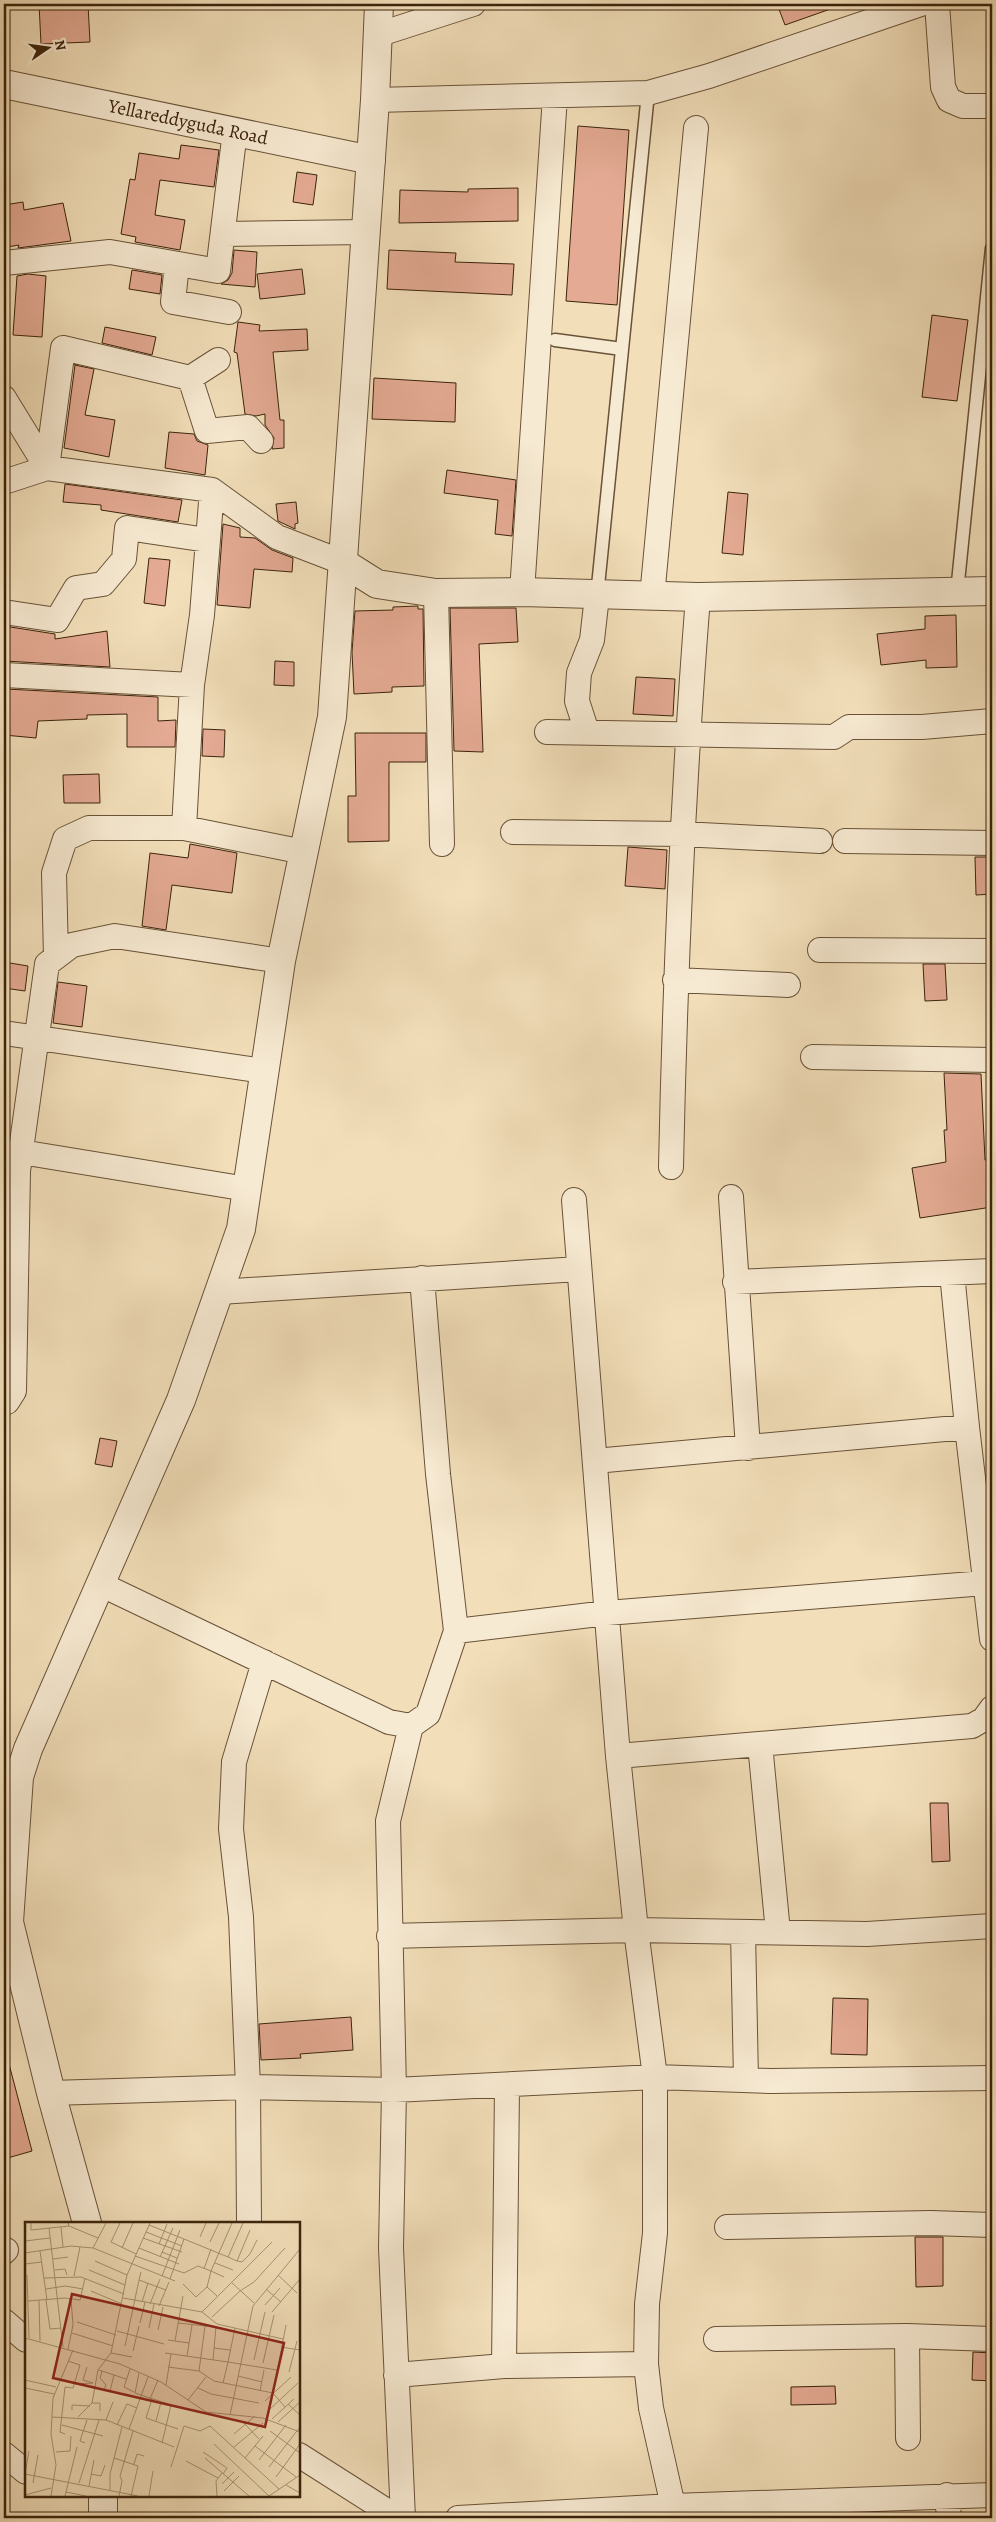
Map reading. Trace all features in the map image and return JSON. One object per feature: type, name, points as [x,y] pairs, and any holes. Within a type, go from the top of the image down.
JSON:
[{"type":"street","points":[[87,2222],[51,2093],[9,1922],[9,1818],[28,1749],[181,1400],[241,1229],[281,961],[332,717],[375,100],[379,4]]},
{"type":"street","points":[[377,35],[473,4]]},
{"type":"street","points":[[375,100],[648,93],[709,76],[921,4]]},
{"type":"street","points":[[937,4],[943,87],[949,100],[963,106],[992,106]]},
{"type":"street","name":"Yellareddyguda Road","points":[[4,84],[235,130],[371,160]]},
{"type":"street","points":[[522,592],[555,96]]},
{"type":"street","points":[[652,596],[696,128]]},
{"type":"street","points":[[4,263],[110,252],[218,270],[224,234],[235,130]]},
{"type":"street","points":[[224,234],[366,232]]},
{"type":"street","points":[[177,264],[173,302],[229,312]]},
{"type":"street","points":[[47,468],[62,348],[190,378],[218,360]]},
{"type":"street","points":[[190,378],[207,432],[248,428],[261,441]]},
{"type":"street","points":[[4,398],[47,468]]},
{"type":"street","points":[[4,482],[47,468],[212,490],[277,537],[342,562],[377,584],[436,593],[522,592],[597,596],[698,597],[992,591]]},
{"type":"street","points":[[184,828],[192,685],[202,615],[212,490]]},
{"type":"street","points":[[4,612],[57,620],[76,588],[103,584],[124,559],[127,528],[207,540]]},
{"type":"street","points":[[436,593],[442,844]]},
{"type":"street","points":[[587,732],[577,701],[579,672],[592,640],[597,596]]},
{"type":"street","points":[[671,1167],[675,980],[687,735],[698,597]]},
{"type":"street","points":[[4,675],[192,685]]},
{"type":"street","points":[[547,732],[834,737],[849,727],[922,727],[992,721]]},
{"type":"street","points":[[56,957],[54,874],[65,839],[89,828],[184,828],[304,852]]},
{"type":"street","points":[[513,832],[682,834],[820,842]]},
{"type":"street","points":[[844,841],[992,843]]},
{"type":"street","points":[[4,1402],[7,1402],[14,1391],[10,1286],[14,1164],[47,964],[72,945],[115,936],[281,961]]},
{"type":"street","points":[[820,950],[992,952]]},
{"type":"street","points":[[675,980],[788,985]]},
{"type":"street","points":[[4,1033],[36,1036],[264,1072]]},
{"type":"street","points":[[813,1058],[992,1060]]},
{"type":"street","points":[[14,1164],[247,1188]]},
{"type":"street","points":[[731,1197],[735,1282],[748,1448]]},
{"type":"street","points":[[574,1200],[618,1756],[636,1930],[655,2077],[656,2233],[647,2304],[646,2364],[651,2408],[673,2506]]},
{"type":"street","points":[[219,1292],[579,1269]]},
{"type":"street","points":[[735,1282],[992,1271]]},
{"type":"street","points":[[952,1273],[967,1428],[992,1639]]},
{"type":"street","points":[[403,2518],[391,2248],[394,2090],[389,1936],[388,1822],[411,1726],[428,1714],[456,1631],[438,1474],[422,1278]]},
{"type":"street","points":[[595,1461],[967,1428]]},
{"type":"street","points":[[456,1631],[607,1613],[985,1582]]},
{"type":"street","points":[[100,1584],[389,1722],[411,1726]]},
{"type":"street","points":[[249,2222],[248,2087],[241,1917],[232,1829],[234,1762],[264,1662]]},
{"type":"street","points":[[618,1756],[972,1726],[984,1719],[992,1708]]},
{"type":"street","points":[[760,1744],[778,1932]]},
{"type":"street","points":[[389,1936],[636,1930],[867,1934],[992,1926]]},
{"type":"street","points":[[743,1932],[746,2080]]},
{"type":"street","points":[[51,2093],[248,2087],[394,2090],[508,2086],[655,2077],[746,2080],[992,2078]]},
{"type":"street","points":[[504,2366],[508,2086]]},
{"type":"street","points":[[728,2227],[931,2223],[992,2225]]},
{"type":"street","points":[[4,2321],[25,2339]]},
{"type":"street","points":[[907,2336],[908,2438]]},
{"type":"street","points":[[716,2339],[907,2336],[992,2340]]},
{"type":"street","points":[[396,2375],[504,2366],[646,2364]]},
{"type":"street","points":[[4,2454],[25,2471]]},
{"type":"street","points":[[300,2456],[398,2518]]},
{"type":"street","points":[[947,2495],[949,2518]]},
{"type":"street","points":[[458,2518],[597,2514],[673,2506],[947,2495],[992,2495]]},
{"type":"street","points":[[103,2497],[104,2518]]},
{"type":"lane","points":[[597,596],[648,93]]},
{"type":"lane","points":[[957,592],[992,248]]},
{"type":"lane","points":[[555,340],[622,349]]},
{"type":"building","points":[[39,4],[88,4],[90,42],[41,44]]},
{"type":"building","points":[[777,4],[838,4],[839,6],[785,25]]},
{"type":"building","points":[[578,126],[629,130],[617,305],[566,301]]},
{"type":"building","points":[[181,145],[219,150],[214,187],[160,180],[155,215],[185,220],[180,250],[135,242],[136,237],[121,234],[130,179],[135,180],[139,153],[179,159]]},
{"type":"building","points":[[297,172],[317,175],[313,205],[293,202]]},
{"type":"building","points":[[518,188],[518,221],[399,223],[400,190],[468,192],[468,189]]},
{"type":"building","points":[[23,202],[24,210],[63,203],[71,241],[18,248],[19,245],[7,247],[4,232],[4,205]]},
{"type":"building","points":[[234,250],[257,252],[255,287],[221,284],[228,280],[232,273]]},
{"type":"building","points":[[389,250],[456,253],[455,262],[514,264],[512,295],[387,289]]},
{"type":"building","points":[[302,269],[305,294],[260,299],[257,274]]},
{"type":"building","points":[[132,270],[162,275],[160,294],[129,289]]},
{"type":"building","points":[[28,274],[46,276],[42,337],[13,335],[17,276]]},
{"type":"building","points":[[932,315],[968,320],[957,401],[922,397]]},
{"type":"building","points":[[238,322],[260,325],[259,331],[307,329],[308,350],[273,352],[280,420],[284,420],[284,448],[272,449],[274,438],[265,425],[265,414],[256,416],[245,414],[237,353],[234,352]]},
{"type":"building","points":[[105,327],[156,337],[152,355],[102,343]]},
{"type":"building","points":[[75,365],[94,369],[85,415],[115,420],[109,457],[64,448]]},
{"type":"building","points":[[374,378],[456,383],[455,422],[372,419]]},
{"type":"building","points":[[169,432],[194,434],[197,441],[208,445],[205,475],[165,468]]},
{"type":"building","points":[[447,470],[516,480],[512,536],[495,534],[498,500],[444,493]]},
{"type":"building","points":[[65,484],[182,500],[178,522],[101,510],[101,505],[63,502]]},
{"type":"building","points":[[728,492],[748,494],[743,555],[722,553]]},
{"type":"building","points":[[296,502],[298,523],[295,524],[295,529],[278,521],[276,504]]},
{"type":"building","points":[[223,524],[240,528],[240,537],[255,538],[272,550],[293,558],[292,572],[254,569],[250,608],[217,605]]},
{"type":"building","points":[[149,558],[170,560],[165,606],[144,603]]},
{"type":"building","points":[[418,606],[418,609],[423,609],[424,686],[392,687],[392,692],[354,694],[352,652],[355,611],[393,610],[393,607]]},
{"type":"building","points":[[450,608],[516,608],[518,642],[479,644],[483,752],[454,751]]},
{"type":"building","points":[[956,615],[957,667],[926,668],[926,660],[881,665],[877,634],[925,629],[925,616]]},
{"type":"building","points":[[4,626],[55,634],[55,639],[107,631],[110,667],[4,661]]},
{"type":"building","points":[[275,661],[294,662],[294,686],[274,685]]},
{"type":"building","points":[[636,677],[675,679],[673,716],[633,714]]},
{"type":"building","points":[[6,689],[158,697],[158,721],[176,720],[175,747],[127,747],[127,714],[87,715],[87,719],[38,721],[36,738],[4,735]]},
{"type":"building","points":[[203,729],[225,730],[224,757],[202,756]]},
{"type":"building","points":[[355,733],[426,733],[426,762],[389,762],[389,841],[348,842],[348,796],[356,796]]},
{"type":"building","points":[[99,774],[100,803],[64,803],[63,775]]},
{"type":"building","points":[[190,844],[237,853],[232,893],[172,885],[166,930],[142,926],[150,853],[188,858]]},
{"type":"building","points":[[628,847],[667,850],[665,889],[625,886]]},
{"type":"building","points":[[975,857],[992,857],[992,894],[976,895]]},
{"type":"building","points":[[4,962],[28,966],[25,991],[4,988]]},
{"type":"building","points":[[923,964],[945,964],[947,1000],[925,1001]]},
{"type":"building","points":[[58,982],[87,986],[82,1027],[53,1023]]},
{"type":"building","points":[[944,1073],[981,1074],[985,1160],[992,1159],[992,1207],[920,1218],[912,1168],[946,1162],[944,1130],[947,1130]]},
{"type":"building","points":[[100,1438],[117,1441],[112,1467],[95,1464]]},
{"type":"building","points":[[930,1803],[948,1803],[950,1861],[932,1862]]},
{"type":"building","points":[[833,1998],[868,1999],[867,2055],[831,2054]]},
{"type":"building","points":[[351,2017],[353,2050],[300,2054],[301,2058],[261,2060],[259,2024]]},
{"type":"building","points":[[9,2064],[32,2151],[4,2159],[4,2065]]},
{"type":"building","points":[[915,2237],[943,2237],[943,2286],[916,2287]]},
{"type":"building","points":[[973,2352],[992,2353],[992,2381],[972,2380]]},
{"type":"building","points":[[835,2386],[836,2404],[791,2405],[791,2387]]}]
